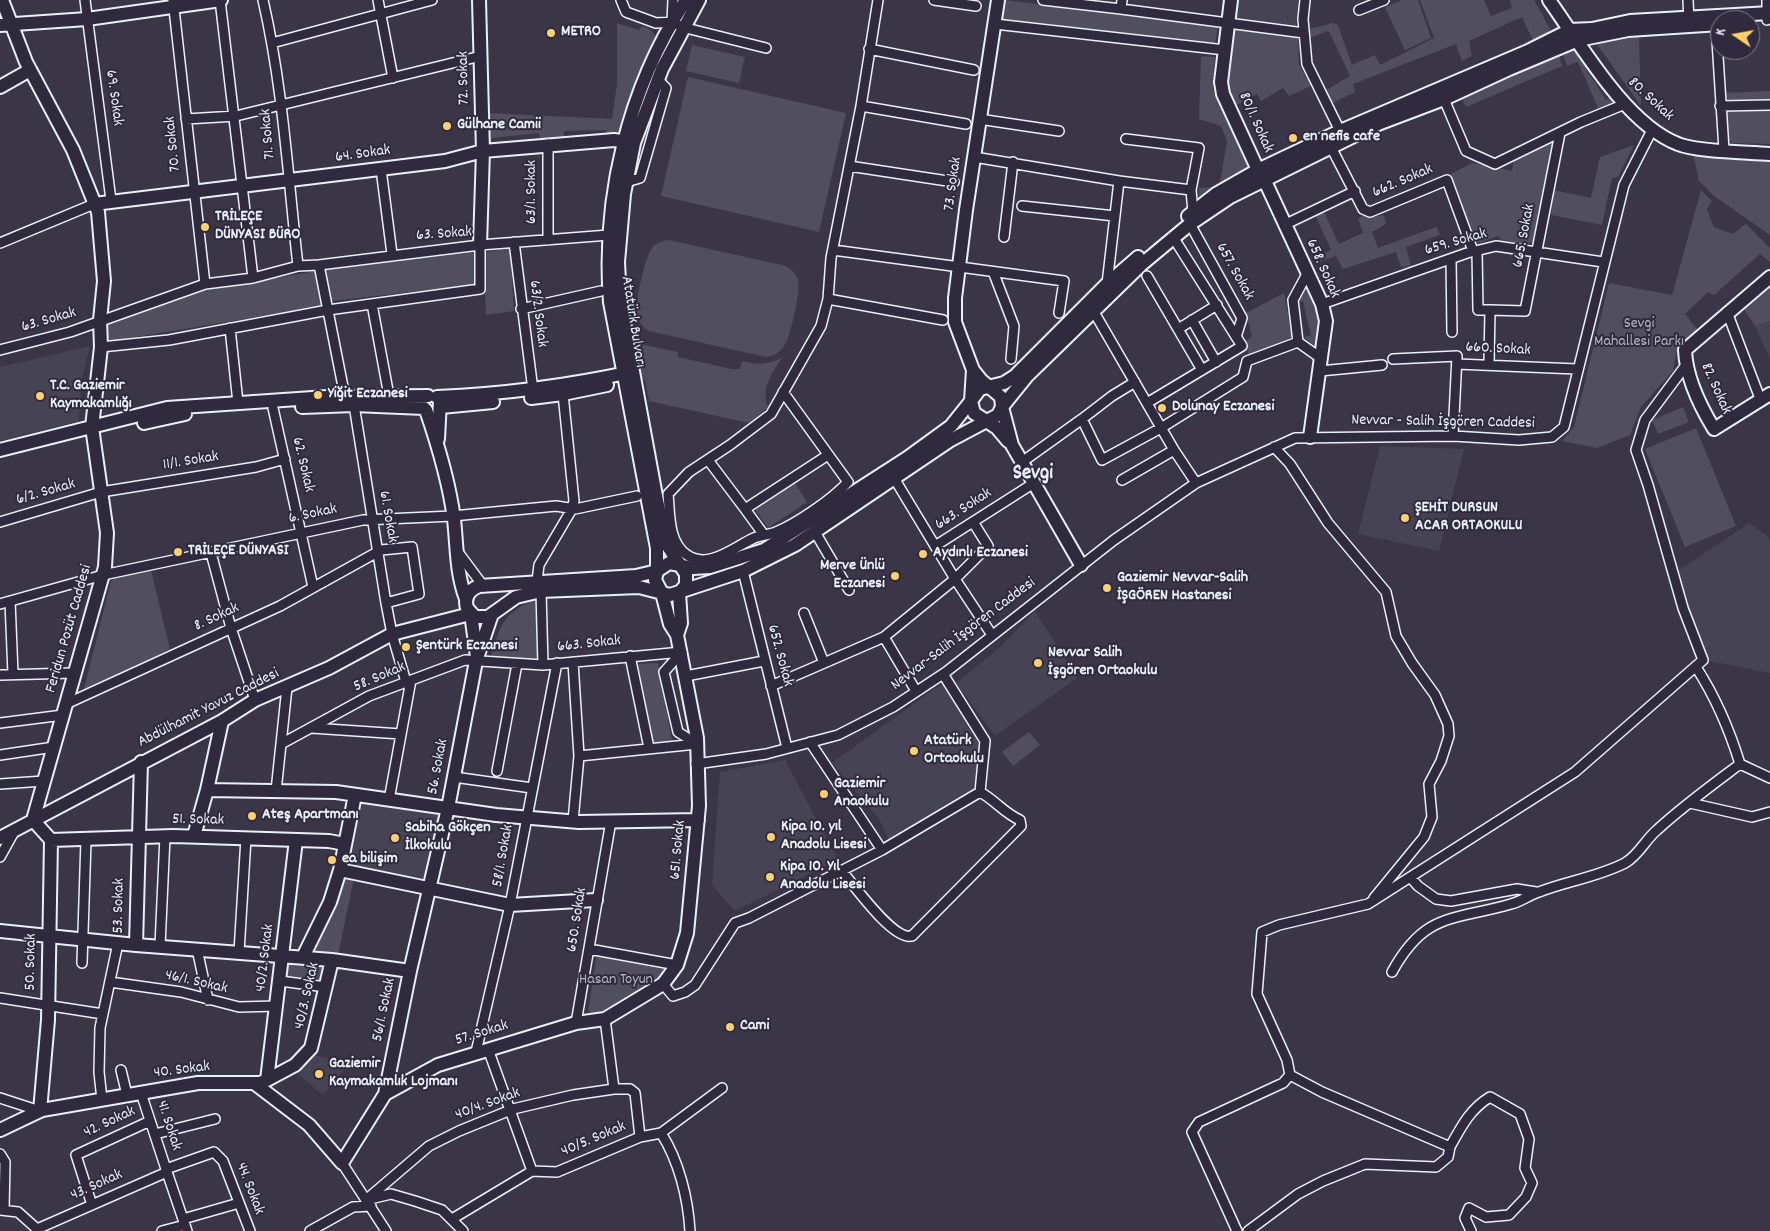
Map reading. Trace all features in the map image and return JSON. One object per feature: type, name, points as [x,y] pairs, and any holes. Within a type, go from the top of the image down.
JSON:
[{"type":"street","name":"Feridun Pozüt Caddesi","points":[[2,0],[5,25],[73,150],[98,212],[104,281],[100,320],[101,347],[93,431],[107,533],[103,574],[33,820]]},
{"type":"street","name":"69. Sokak","points":[[85,0],[111,200]]},
{"type":"street","points":[[5,25],[87,19],[174,3],[221,0],[236,116],[253,278]]},
{"type":"street","name":"71. Sokak","points":[[263,0],[282,105],[288,181],[298,266]]},
{"type":"street","points":[[378,0],[393,78]]},
{"type":"street","points":[[272,43],[432,0]]},
{"type":"street","name":"72. Sokak","points":[[479,0],[483,151],[480,245]]},
{"type":"street","points":[[621,0],[626,12],[656,23],[677,25],[766,48]]},
{"type":"street","points":[[673,0],[677,25]]},
{"type":"street","name":"Atatürk Bulvarı","points":[[677,635],[670,624],[662,593],[655,580],[657,548],[646,498],[629,376],[620,301],[618,262],[629,142],[658,79],[686,0]]},
{"type":"street","name":"Atatürk Bulvarı","points":[[679,593],[683,590],[687,579],[667,544],[629,376],[610,302],[609,235],[629,142],[646,79],[677,25],[699,0]]},
{"type":"street","points":[[878,0],[861,106],[833,250],[828,298],[821,326],[772,414],[690,472],[668,494],[671,525],[676,543],[687,555],[700,560],[711,559],[764,535],[776,532],[851,486],[907,458],[951,426],[980,389],[1004,383],[1015,376],[1107,284],[1192,218],[1230,197],[1261,175],[1340,131],[1528,51],[1592,28],[1630,21],[1710,23]]},
{"type":"street","points":[[934,0],[976,6]]},
{"type":"street","name":"73. Sokak","points":[[973,370],[955,322],[957,266],[998,0]]},
{"type":"street","points":[[1043,0],[1122,5],[1304,33]]},
{"type":"street","name":"80/1. Sokak","points":[[1231,0],[1222,82],[1223,94],[1261,175]]},
{"type":"street","points":[[1305,0],[1304,33],[1307,64],[1340,131]]},
{"type":"street","points":[[1359,10],[1384,0]]},
{"type":"street","name":"80. Sokak","points":[[1549,0],[1625,104],[1652,130],[1679,145],[1770,154]]},
{"type":"street","points":[[1688,0],[1689,22]]},
{"type":"street","name":"70. Sokak","points":[[174,3],[206,284]]},
{"type":"street","points":[[1689,22],[1768,13]]},
{"type":"street","points":[[995,24],[1225,50]]},
{"type":"street","points":[[1261,175],[1332,149],[1378,124],[1444,99],[1509,69],[1574,35]]},
{"type":"street","points":[[869,49],[974,70]]},
{"type":"street","points":[[186,119],[236,116],[481,56]]},
{"type":"street","points":[[1719,60],[1724,150]]},
{"type":"street","points":[[0,87],[30,70]]},
{"type":"street","points":[[626,182],[640,178],[666,88],[658,79]]},
{"type":"street","points":[[1444,99],[1466,151],[1495,164],[1560,132],[1625,104]]},
{"type":"street","points":[[1720,106],[1770,105]]},
{"type":"street","points":[[861,106],[966,124]]},
{"type":"street","points":[[979,119],[1059,131]]},
{"type":"street","name":"Nevvar - Salih İşgören Caddesi","points":[[1196,482],[1295,438],[1453,436],[1519,440],[1541,439],[1559,433],[1564,427],[1624,185],[1652,130]]},
{"type":"street","name":"665. Sokak","points":[[1490,310],[1525,311],[1560,132]]},
{"type":"street","points":[[851,486],[764,550],[710,567],[693,568],[665,564],[657,570],[636,576],[539,586],[516,597],[483,618],[468,608],[472,589],[485,587],[539,586],[639,587],[670,595],[743,571],[795,545],[949,441],[986,420],[995,418],[1027,376],[1077,326],[1192,218],[1191,190],[1199,148],[1126,139]]},
{"type":"street","name":"64. Sokak","points":[[94,204],[111,200],[244,187],[445,161],[483,151],[548,144],[629,142]]},
{"type":"street","name":"63/1. Sokak","points":[[548,144],[548,240]]},
{"type":"street","name":"662. Sokak","points":[[1332,149],[1363,209],[1370,212],[1447,180],[1475,251]]},
{"type":"street","points":[[974,157],[1013,162],[1119,182],[1191,190]]},
{"type":"street","points":[[1004,237],[1013,162]]},
{"type":"street","points":[[849,166],[954,182]]},
{"type":"street","points":[[381,169],[392,254]]},
{"type":"street","name":"658. Sokak","points":[[1261,175],[1322,304],[1326,321],[1310,437]]},
{"type":"street","points":[[1107,284],[1119,182]]},
{"type":"street","points":[[1284,225],[1355,191]]},
{"type":"street","points":[[0,242],[94,204]]},
{"type":"street","points":[[1022,206],[1115,216]]},
{"type":"street","name":"657. Sokak","points":[[1192,218],[1242,318],[1236,337]]},
{"type":"street","points":[[480,245],[609,235]]},
{"type":"street","points":[[1082,419],[1102,460],[1161,428],[1243,377],[1247,361],[1242,346],[1173,237]]},
{"type":"street","name":"63/2. Sokak","points":[[514,242],[532,390]]},
{"type":"street","name":"63. Sokak","points":[[0,350],[70,332],[206,284],[253,278],[298,266],[319,266],[392,254],[480,245],[480,289],[328,310],[169,340],[101,347]]},
{"type":"street","name":"659. Sokak","points":[[1322,304],[1475,251],[1496,246],[1604,262]]},
{"type":"street","points":[[833,250],[957,266],[994,274],[1064,281],[1059,313]]},
{"type":"street","points":[[1475,251],[1478,310],[1490,310],[1489,364]]},
{"type":"street","points":[[1451,259],[1452,332]]},
{"type":"street","name":"61. Sokak","points":[[319,266],[350,401],[392,634],[408,681]]},
{"type":"street","points":[[994,274],[1014,326],[1011,359]]},
{"type":"street","points":[[1307,274],[1293,300],[1298,342],[1321,365],[1382,365]]},
{"type":"street","points":[[1147,276],[1202,370]]},
{"type":"street","name":"82. Sokak","points":[[1766,398],[1714,429],[1704,412],[1686,365],[1684,350],[1770,277]]},
{"type":"street","points":[[521,309],[601,291]]},
{"type":"street","points":[[828,298],[943,320]]},
{"type":"street","points":[[372,304],[389,396]]},
{"type":"street","points":[[1178,329],[1217,305]]},
{"type":"street","points":[[1094,312],[1174,450],[1196,482]]},
{"type":"street","points":[[1727,312],[1766,398]]},
{"type":"street","points":[[1192,320],[1216,362]]},
{"type":"street","points":[[230,328],[238,403]]},
{"type":"street","points":[[1247,361],[1298,342]]},
{"type":"street","points":[[1147,403],[1242,346]]},
{"type":"street","name":"660. Sokak","points":[[1393,359],[1457,356],[1457,364],[1577,369]]},
{"type":"street","points":[[1453,436],[1457,364]]},
{"type":"street","points":[[1450,1147],[1322,1092],[1290,1074],[1287,1060],[1258,994],[1262,932],[1279,925],[1368,904],[1411,878],[1575,772],[1703,660],[1683,608],[1648,485],[1636,450],[1645,420],[1686,365]]},
{"type":"street","points":[[973,370],[1001,397],[1012,445]]},
{"type":"street","points":[[973,370],[971,401],[974,414],[997,428],[1012,445],[1081,566]]},
{"type":"street","points":[[0,450],[170,416],[389,396],[433,405],[629,376]]},
{"type":"street","points":[[0,456],[93,431],[167,408],[238,403],[350,401],[433,405],[563,394],[629,376]]},
{"type":"street","points":[[1022,462],[1112,396],[1135,382]]},
{"type":"street","points":[[783,392],[851,486]]},
{"type":"street","points":[[563,394],[574,494],[572,509]]},
{"type":"street","name":"56. Sokak","points":[[433,405],[438,444],[454,516],[458,567],[468,608],[477,659]]},
{"type":"street","name":"62. Sokak","points":[[273,408],[313,587]]},
{"type":"street","points":[[1274,447],[1290,464],[1328,523],[1386,592],[1396,636],[1412,663],[1435,695],[1448,724],[1449,736],[1444,753],[1429,784],[1432,817],[1424,837],[1368,904]]},
{"type":"street","points":[[1122,480],[1174,450]]},
{"type":"street","points":[[745,509],[828,455]]},
{"type":"street","name":"11/1. Sokak","points":[[101,492],[256,467],[285,459]]},
{"type":"street","points":[[708,460],[764,535]]},
{"type":"street","points":[[894,478],[955,579],[992,635]]},
{"type":"street","name":"Nevvar-Salih İşgören Caddesi","points":[[696,764],[766,754],[838,735],[893,707],[943,674],[1081,566],[1196,482]]},
{"type":"street","name":"663. Sokak","points":[[935,546],[1034,483]]},
{"type":"street","name":"6/2. Sokak","points":[[0,522],[101,492]]},
{"type":"street","name":"6. Sokak","points":[[0,604],[103,574],[211,553],[302,532],[372,520],[454,516],[556,506],[572,509],[637,496]]},
{"type":"street","name":"663. Sokak","points":[[572,509],[539,564],[543,665],[682,652]]},
{"type":"street","points":[[771,686],[884,637],[955,579],[988,546],[973,522]]},
{"type":"street","points":[[815,532],[849,590]]},
{"type":"street","points":[[378,551],[412,547],[419,594],[386,603]]},
{"type":"street","name":"8. Sokak","points":[[0,723],[64,709],[313,587],[378,551]]},
{"type":"street","points":[[458,552],[485,587],[496,596],[497,604],[493,613]]},
{"type":"street","points":[[211,553],[231,628],[255,700]]},
{"type":"street","name":"652. Sokak","points":[[743,571],[764,661],[788,748]]},
{"type":"street","points":[[677,635],[681,623],[679,593]]},
{"type":"street","points":[[10,601],[13,674]]},
{"type":"street","name":"Abdülhamit Yavuz Caddesi","points":[[0,838],[222,721],[255,700],[329,668],[392,634],[437,621],[449,620],[468,608]]},
{"type":"street","name":"56. Sokak","points":[[410,971],[448,808],[477,659],[493,613]]},
{"type":"street","points":[[804,613],[824,663]]},
{"type":"street","name":"651. Sokak","points":[[599,1020],[663,984],[677,965],[687,934],[698,820],[696,744],[682,652],[677,635]]},
{"type":"street","points":[[884,637],[916,691]]},
{"type":"street","points":[[682,652],[664,672],[678,732],[696,744]]},
{"type":"street","points":[[630,656],[649,748]]},
{"type":"street","name":"58. Sokak","points":[[281,744],[369,696],[465,660],[477,659],[543,665]]},
{"type":"street","points":[[686,676],[764,661]]},
{"type":"street","points":[[573,662],[579,756],[573,821]]},
{"type":"street","name":"58/1. Sokak","points":[[482,1051],[557,663]]},
{"type":"street","points":[[497,771],[517,664]]},
{"type":"street","points":[[1696,667],[1714,694],[1727,722],[1740,764],[1770,778]]},
{"type":"street","points":[[0,676],[74,673]]},
{"type":"street","points":[[943,674],[985,741],[980,792]]},
{"type":"street","points":[[389,800],[408,681]]},
{"type":"street","points":[[276,791],[288,686]]},
{"type":"street","points":[[194,836],[207,790],[222,721]]},
{"type":"street","points":[[312,728],[401,734]]},
{"type":"street","points":[[810,742],[882,850]]},
{"type":"street","points":[[579,756],[696,744]]},
{"type":"street","points":[[0,755],[54,747]]},
{"type":"street","name":"53. Sokak","points":[[0,931],[136,945],[141,762]]},
{"type":"street","points":[[1392,972],[1412,941],[1432,926],[1446,920],[1524,900],[1536,892],[1601,873],[1626,862],[1635,856],[1655,831],[1740,764]]},
{"type":"street","points":[[454,777],[532,788]]},
{"type":"street","points":[[0,784],[44,780]]},
{"type":"street","points":[[207,790],[336,792],[448,808],[573,821],[698,820]]},
{"type":"street","points":[[663,984],[673,996],[685,992],[695,985],[735,923],[750,918],[882,850],[980,792]]},
{"type":"street","points":[[841,870],[889,927],[904,936],[912,936],[1021,826],[1020,820],[1011,816],[991,797],[980,792]]},
{"type":"street","name":"40/3. Sokak","points":[[303,957],[330,902],[340,870],[355,795]]},
{"type":"street","points":[[1690,803],[1752,817],[1770,812]]},
{"type":"street","points":[[33,820],[51,840]]},
{"type":"street","name":"650. Sokak","points":[[576,1023],[610,821]]},
{"type":"street","points":[[0,857],[16,829]]},
{"type":"street","points":[[160,946],[165,836]]},
{"type":"street","name":"51. Sokak","points":[[51,840],[194,836],[345,844]]},
{"type":"street","points":[[239,952],[246,838]]},
{"type":"street","name":"50. Sokak","points":[[40,1111],[48,1006],[51,840]]},
{"type":"street","points":[[82,963],[86,840]]},
{"type":"street","name":"40/2. Sokak","points":[[268,1080],[296,840]]},
{"type":"street","points":[[340,870],[510,905],[596,900]]},
{"type":"street","points":[[1411,878],[1418,886],[1436,899],[1451,900],[1517,889],[1536,892]]},
{"type":"street","points":[[102,1100],[99,1072],[100,1028],[118,943]]},
{"type":"street","points":[[136,945],[332,960]]},
{"type":"street","points":[[197,949],[208,1000]]},
{"type":"street","points":[[589,949],[677,965]]},
{"type":"street","name":"40/3. Sokak","points":[[254,1083],[268,1080],[295,1065],[311,1048],[332,960],[410,971]]},
{"type":"street","name":"56/1. Sokak","points":[[342,1163],[385,1094],[410,971]]},
{"type":"street","points":[[280,981],[326,987]]},
{"type":"street","name":"46/1. Sokak","points":[[110,982],[182,992],[239,1007],[277,1006]]},
{"type":"street","points":[[0,998],[103,1014]]},
{"type":"street","points":[[599,1020],[614,1089]]},
{"type":"street","name":"57. Sokak","points":[[385,1094],[438,1065],[576,1023],[599,1020]]},
{"type":"street","points":[[452,1219],[532,1171],[509,1111],[482,1051]]},
{"type":"street","points":[[122,1070],[126,1096]]},
{"type":"street","points":[[1237,1231],[1192,1132],[1199,1122],[1283,1083],[1290,1074]]},
{"type":"street","name":"40. Sokak","points":[[0,1130],[40,1111],[198,1083],[254,1083]]},
{"type":"street","points":[[254,1083],[309,1125],[342,1163],[386,1231]]},
{"type":"street","name":"40/5. Sokak","points":[[532,1171],[557,1172],[640,1137],[661,1133],[722,1088]]},
{"type":"street","name":"40/4. Sokak","points":[[369,1203],[429,1146],[509,1111],[572,1095],[614,1089]]},
{"type":"street","name":"40/5. Sokak","points":[[614,1089],[630,1089],[635,1093],[640,1137]]},
{"type":"street","name":"41. Sokak","points":[[141,1093],[185,1225]]},
{"type":"street","points":[[1248,1231],[1298,1194],[1323,1181],[1365,1164],[1436,1167],[1448,1157],[1450,1147],[1463,1122],[1477,1105],[1490,1097],[1520,1114],[1529,1139],[1525,1168],[1532,1183],[1526,1198],[1508,1215],[1486,1216],[1469,1208],[1465,1218],[1471,1231]]},
{"type":"street","points":[[0,1098],[40,1111]]},
{"type":"street","points":[[155,1134],[215,1119]]},
{"type":"street","name":"42. Sokak","points":[[92,1205],[76,1155],[150,1121]]},
{"type":"street","points":[[661,1133],[673,1155],[689,1208],[690,1231]]},
{"type":"street","name":"44. Sokak","points":[[166,1170],[214,1152],[218,1154],[223,1161],[250,1231]]},
{"type":"street","points":[[0,1154],[5,1162],[2,1210],[18,1212],[42,1229]]},
{"type":"street","name":"43. Sokak","points":[[42,1229],[166,1170]]},
{"type":"street","points":[[310,1231],[353,1207],[391,1194],[442,1210],[463,1231]]},
{"type":"street","points":[[162,1231],[185,1225],[239,1203]]},
{"type":"shaded area","points":[[1236,0],[1299,0],[1296,27],[1234,18]]},
{"type":"shaded area","points":[[1770,321],[1770,359],[1755,326]]},
{"type":"shaded area","name":"T.C. Gaziemir Kaymakamlığı","points":[[90,346],[81,383],[79,421],[0,441],[0,367]]},
{"type":"shaded area","points":[[1380,446],[1464,449],[1439,551],[1358,534]]},
{"type":"shaded area","points":[[1749,523],[1770,538],[1770,673],[1705,660],[1675,573]]},
{"type":"shaded area","points":[[1035,611],[1077,678],[995,736],[956,683],[999,648]]},
{"type":"shaded area","name":"Atatürk Ortaokulu","points":[[944,682],[981,740],[978,788],[889,840],[879,819],[832,763]]},
{"type":"shaded area","name":"Kipa 10. yıl Anadolu Lisesi","points":[[785,760],[838,860],[735,911],[712,885],[720,772]]},
{"type":"shaded area","name":"Sabiha Gökçen İlkokulu","points":[[360,798],[443,810],[426,881],[349,865]]},
{"type":"shaded area","name":"Gaziemir Kaymakamlık Lojmanı","points":[[311,1054],[349,1064],[323,1095],[296,1072]]},
{"type":"green space","points":[[1005,0],[1218,26],[1215,43],[1003,19]]},
{"type":"green space","points":[[1402,0],[1418,0],[1431,38],[1405,50],[1385,7]]},
{"type":"green space","points":[[1420,0],[1484,0],[1491,16],[1512,8],[1510,0],[1534,0],[1550,29],[1544,37],[1534,43],[1522,17],[1469,41],[1472,56],[1462,61],[1456,44],[1353,84],[1355,92],[1329,105],[1323,92],[1350,76],[1329,31],[1309,38],[1306,30],[1333,23],[1338,25],[1352,65],[1375,55],[1380,65],[1434,38]]},
{"type":"green space","points":[[617,23],[639,30],[642,26],[645,27],[652,31],[657,40],[621,133],[607,135],[606,130],[564,131],[564,137],[540,139],[539,133],[492,138],[491,143],[488,143],[488,113],[612,119],[617,84]]},
{"type":"green space","points":[[1232,29],[1298,37],[1299,65],[1311,86],[1289,96],[1283,88],[1261,101],[1257,94],[1235,106],[1225,82]]},
{"type":"green space","points":[[1639,36],[1641,106],[1596,43]]},
{"type":"green space","points":[[692,45],[745,57],[739,83],[686,71]]},
{"type":"green space","points":[[1573,50],[1589,65],[1586,69],[1606,100],[1611,95],[1615,102],[1598,108],[1578,62],[1567,66],[1563,55]]},
{"type":"green space","points":[[1559,55],[1562,66],[1466,107],[1461,97]]},
{"type":"green space","points":[[1201,56],[1215,57],[1213,89],[1248,163],[1247,171],[1199,199],[1199,188],[1212,187],[1220,182],[1227,141],[1221,126],[1199,119]]},
{"type":"green space","points":[[688,77],[846,113],[819,232],[661,196]]},
{"type":"green space","points":[[1770,91],[1770,144],[1732,143],[1728,138],[1722,93]]},
{"type":"green space","points":[[1556,138],[1537,240],[1525,245],[1501,240],[1498,236],[1476,244],[1451,174],[1472,163],[1512,171],[1514,159]]},
{"type":"green space","points":[[1634,145],[1618,177],[1612,178],[1602,225],[1551,215],[1554,190],[1591,198],[1600,157]]},
{"type":"green space","points":[[1693,154],[1770,162],[1770,235],[1714,196],[1699,181]]},
{"type":"green space","name":"Sevgi Mahallesi Parkı","points":[[1701,190],[1712,201],[1707,209],[1714,227],[1733,234],[1746,224],[1770,248],[1770,262],[1760,254],[1714,295],[1708,292],[1685,314],[1699,332],[1677,350],[1673,371],[1641,407],[1630,435],[1597,448],[1562,441],[1574,427],[1609,283],[1672,295]]},
{"type":"green space","points":[[1323,210],[1339,244],[1363,233],[1358,219],[1363,216],[1369,218],[1384,215],[1386,224],[1372,232],[1378,248],[1437,227],[1440,235],[1406,247],[1411,266],[1401,267],[1396,252],[1343,269],[1336,256],[1318,262],[1315,257],[1331,250],[1315,215]]},
{"type":"green space","points":[[669,240],[786,266],[793,272],[796,275],[799,286],[792,326],[783,348],[775,354],[766,357],[649,331],[643,326],[636,311],[643,270],[649,253],[654,246],[659,242]]},
{"type":"green space","points":[[510,248],[514,311],[486,315],[483,253]]},
{"type":"green space","points":[[476,252],[474,285],[331,301],[325,270]]},
{"type":"green space","points":[[317,271],[324,306],[105,342],[105,324],[209,289]]},
{"type":"green space","points":[[1309,284],[1321,318],[1318,349],[1304,337],[1311,335],[1303,301],[1298,302],[1300,291]]},
{"type":"green space","points":[[1770,284],[1770,321],[1755,326],[1742,306]]},
{"type":"green space","points":[[1284,293],[1292,337],[1249,356],[1245,342],[1252,336],[1246,313]]},
{"type":"green space","points":[[630,342],[678,352],[678,357],[732,369],[740,369],[742,361],[763,364],[783,357],[769,380],[766,393],[768,407],[749,423],[649,401],[645,380],[636,376]]},
{"type":"green space","points":[[1683,407],[1689,422],[1658,434],[1652,420]]},
{"type":"green space","points":[[1696,428],[1736,526],[1685,547],[1645,449]]},
{"type":"green space","points":[[794,482],[807,502],[768,528],[755,509]]},
{"type":"green space","points":[[151,570],[170,649],[83,693],[111,581],[115,577]]},
{"type":"green space","points":[[535,600],[539,659],[528,661],[491,656],[504,621],[516,610]]},
{"type":"green space","points":[[658,663],[672,741],[649,743],[636,664]]},
{"type":"green space","points":[[1029,732],[1040,745],[1013,766],[1002,752]]},
{"type":"green space","points":[[340,870],[355,873],[337,960],[326,987],[280,981],[283,956],[303,957]]},
{"type":"green space","name":"Hasan Toyun","points":[[597,952],[675,968],[640,994],[603,1014],[588,1012]]},
{"type":"place","name":"METRO","points":[[551,33]]},
{"type":"place","name":"Gülhane Camii","points":[[447,126]]},
{"type":"place","name":"en nefis cafe","points":[[1293,138]]},
{"type":"place","name":"TRİLEÇE DÜNYASI BÜRO","points":[[205,227]]},
{"type":"place","name":"Yiğit Eczanesi","points":[[318,395]]},
{"type":"place","name":"T.C. Gaziemir Kaymakamlığı","points":[[40,396]]},
{"type":"place","name":"Dolunay Eczanesi","points":[[1162,408]]},
{"type":"place","name":"ŞEHİT DURSUN ACAR ORTAOKULU","points":[[1405,518]]},
{"type":"place","name":"TRİLEÇE DÜNYASI","points":[[178,552]]},
{"type":"place","name":"Aydınlı Eczanesi","points":[[923,554]]},
{"type":"place","name":"Merve Ünlü Eczanesi","points":[[895,576]]},
{"type":"place","name":"Gaziemir Nevvar-Salih İŞGÖREN Hastanesi","points":[[1107,588]]},
{"type":"place","name":"Şentürk Eczanesi","points":[[406,647]]},
{"type":"place","name":"Nevvar Salih İşgören Ortaokulu","points":[[1038,663]]},
{"type":"place","name":"Atatürk Ortaokulu","points":[[914,751]]},
{"type":"place","name":"Gaziemir Anaokulu","points":[[824,794]]},
{"type":"place","name":"Ateş Apartmanı","points":[[252,816]]},
{"type":"place","name":"Kipa 10. yıl Anadolu Lisesi","points":[[771,837]]},
{"type":"place","name":"Sabiha Gökçen İlkokulu","points":[[395,838]]},
{"type":"place","name":"ea bilişim","points":[[332,860]]},
{"type":"place","name":"Kipa 10. Yıl Anadolu Lisesi","points":[[770,877]]},
{"type":"place","name":"Cami","points":[[730,1027]]},
{"type":"place","name":"Gaziemir Kaymakamlık Lojmanı","points":[[319,1074]]},
{"type":"district","name":"Sevgi","points":[[1033,475]]}]
